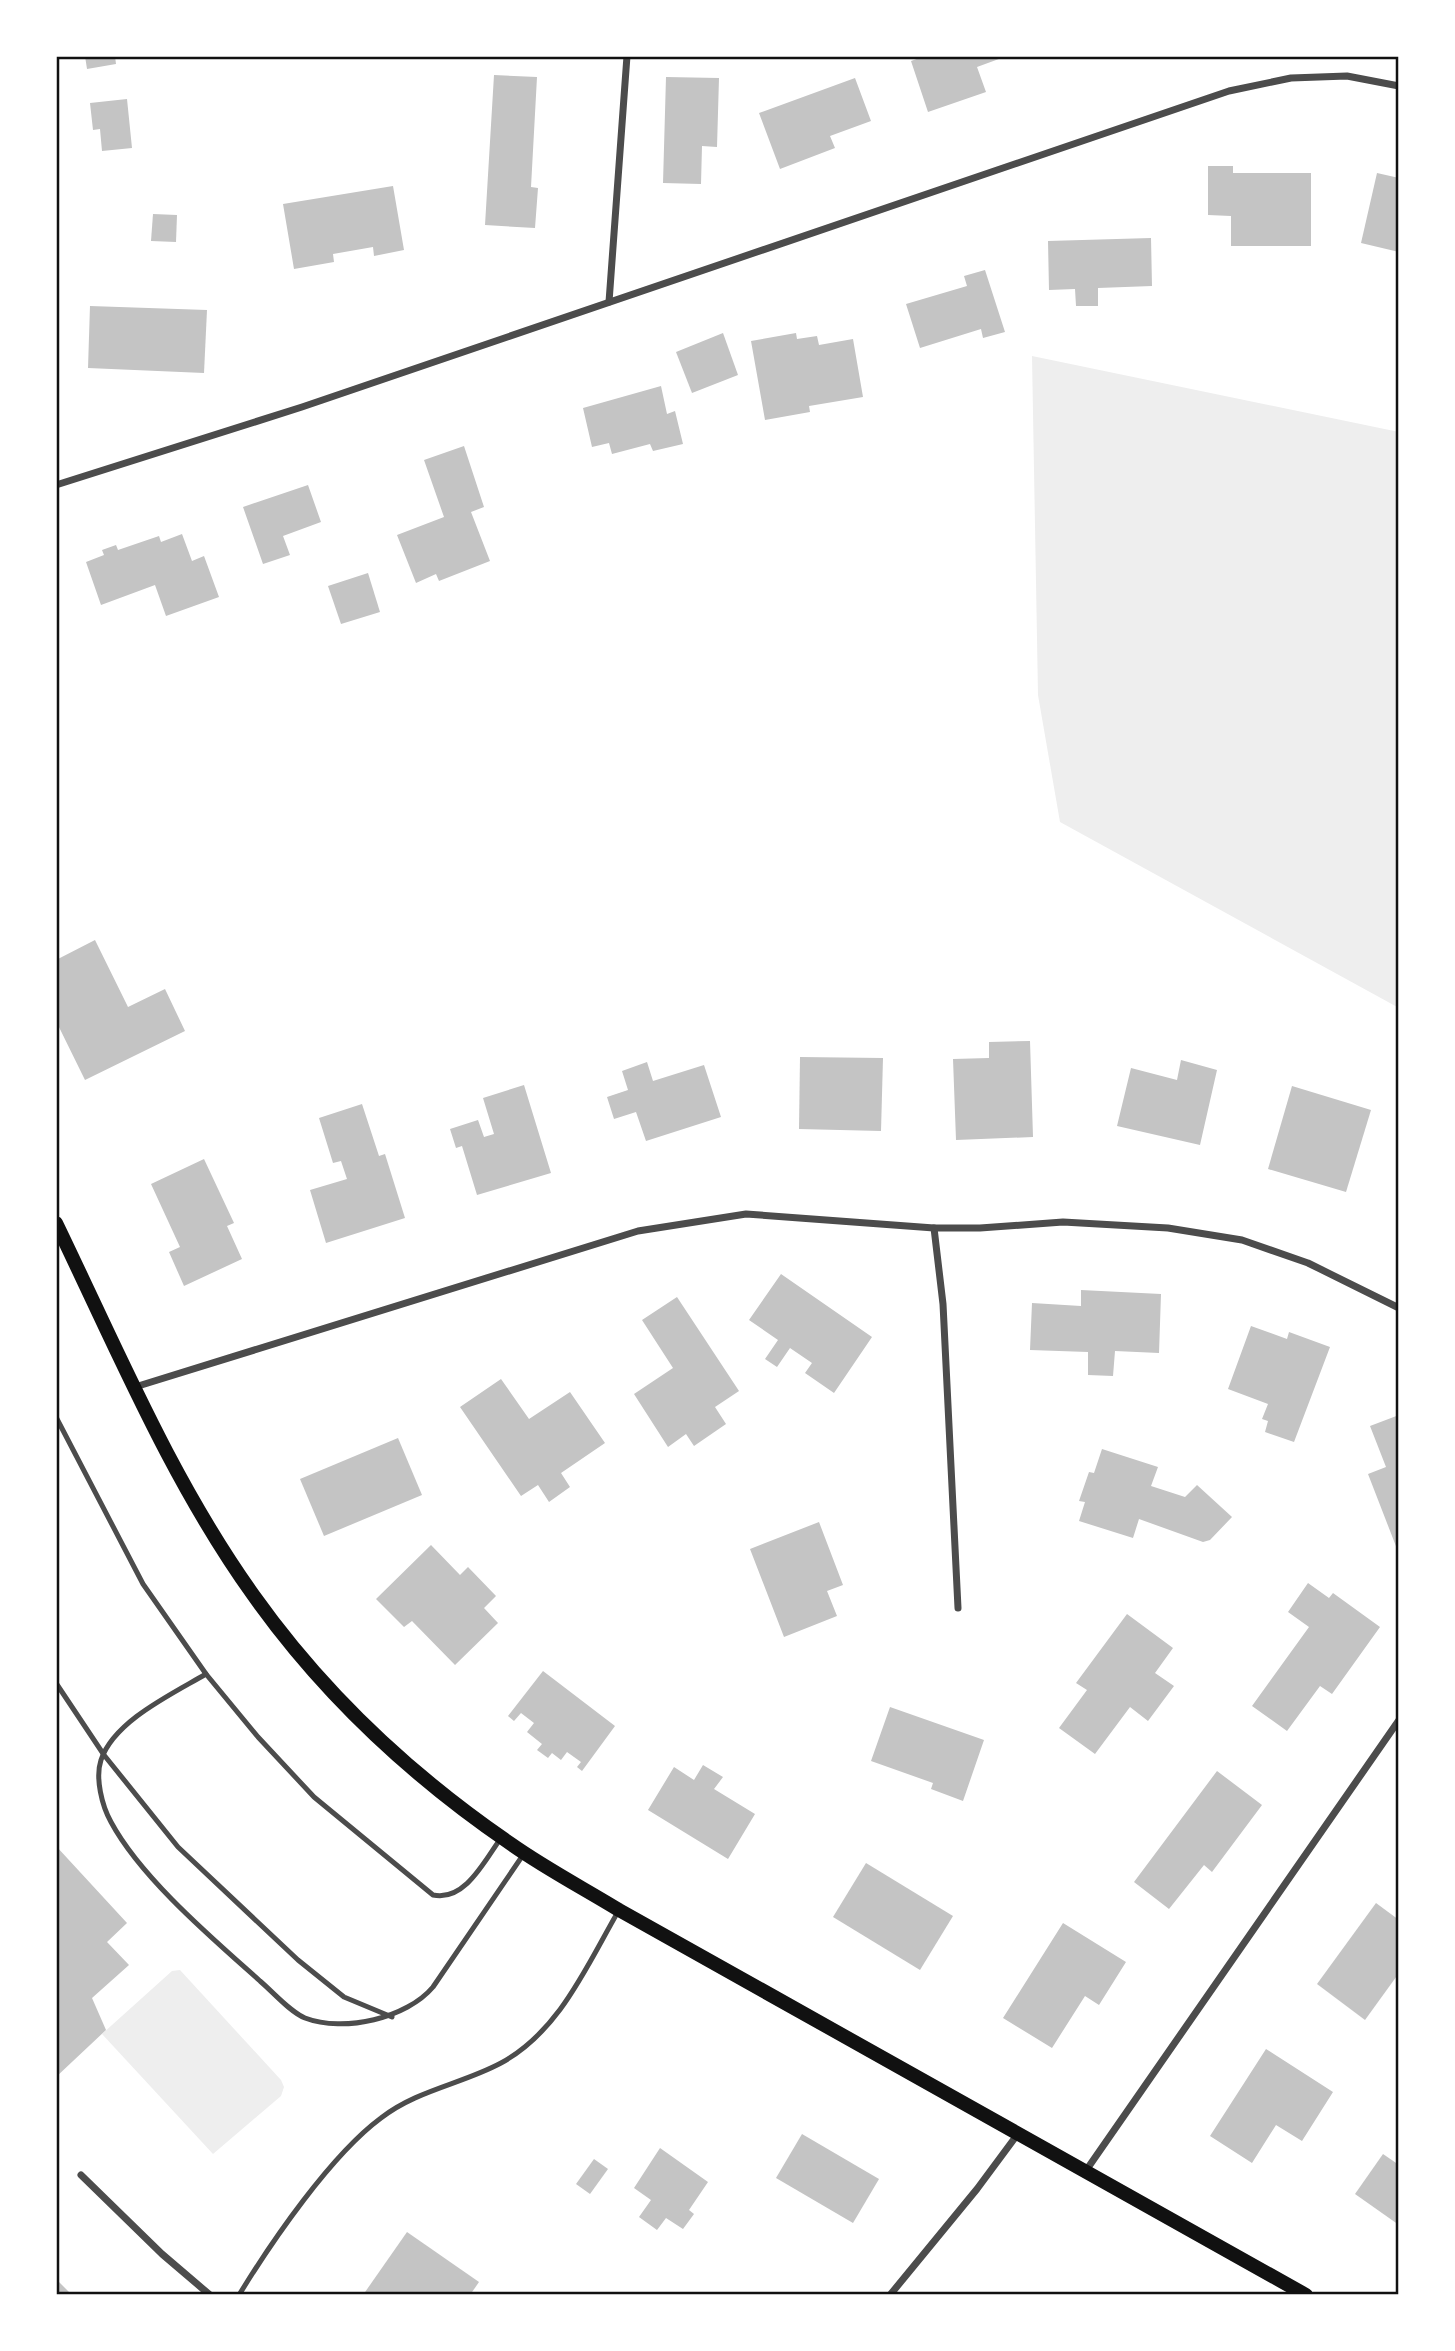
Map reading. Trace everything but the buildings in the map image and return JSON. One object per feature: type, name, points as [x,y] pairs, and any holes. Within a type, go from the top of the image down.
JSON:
[{"type":"main road","points":[[56,1223],[135,1387],[205,1520],[253,1595],[328,1687],[393,1751],[443,1794],[501,1838],[619,1910],[1306,2295]]},
{"type":"street","points":[[609,302],[627,56]]},
{"type":"street","points":[[56,485],[302,407],[1229,91],[1291,78],[1348,76],[1399,86]]},
{"type":"street","points":[[135,1387],[638,1231],[746,1214],[934,1228],[980,1228],[1063,1222],[1168,1228],[1242,1240],[1308,1264],[1399,1308]]},
{"type":"street","points":[[934,1228],[943,1304],[958,1608]]},
{"type":"street","points":[[1085,2172],[1399,1720]]},
{"type":"street","points":[[890,2295],[977,2189],[1017,2135]]},
{"type":"street","points":[[81,2175],[152,2245],[210,2295]]},
{"type":"lane","points":[[56,1417],[143,1584],[206,1674],[258,1737],[314,1797],[433,1895],[444,1897],[468,1883],[501,1838]]},
{"type":"lane","points":[[206,1674],[137,1716],[104,1755],[99,1771],[101,1792],[110,1821],[119,1836],[170,1895],[234,1958],[304,2018],[333,2022],[392,2017],[416,2004],[433,1987],[524,1853]]},
{"type":"lane","points":[[56,1683],[104,1755],[178,1847],[298,1960],[344,1997],[392,2017]]},
{"type":"lane","points":[[239,2295],[285,2227],[347,2149],[370,2126],[413,2098],[501,2063],[542,2032],[563,2007],[619,1910]]},
{"type":"shaded area","points":[[1032,356],[1399,432],[1399,1008],[1060,822],[1038,695]]},
{"type":"shaded area","points":[[180,1970],[281,2080],[284,2087],[281,2096],[213,2154],[102,2034],[172,1971]]}]
